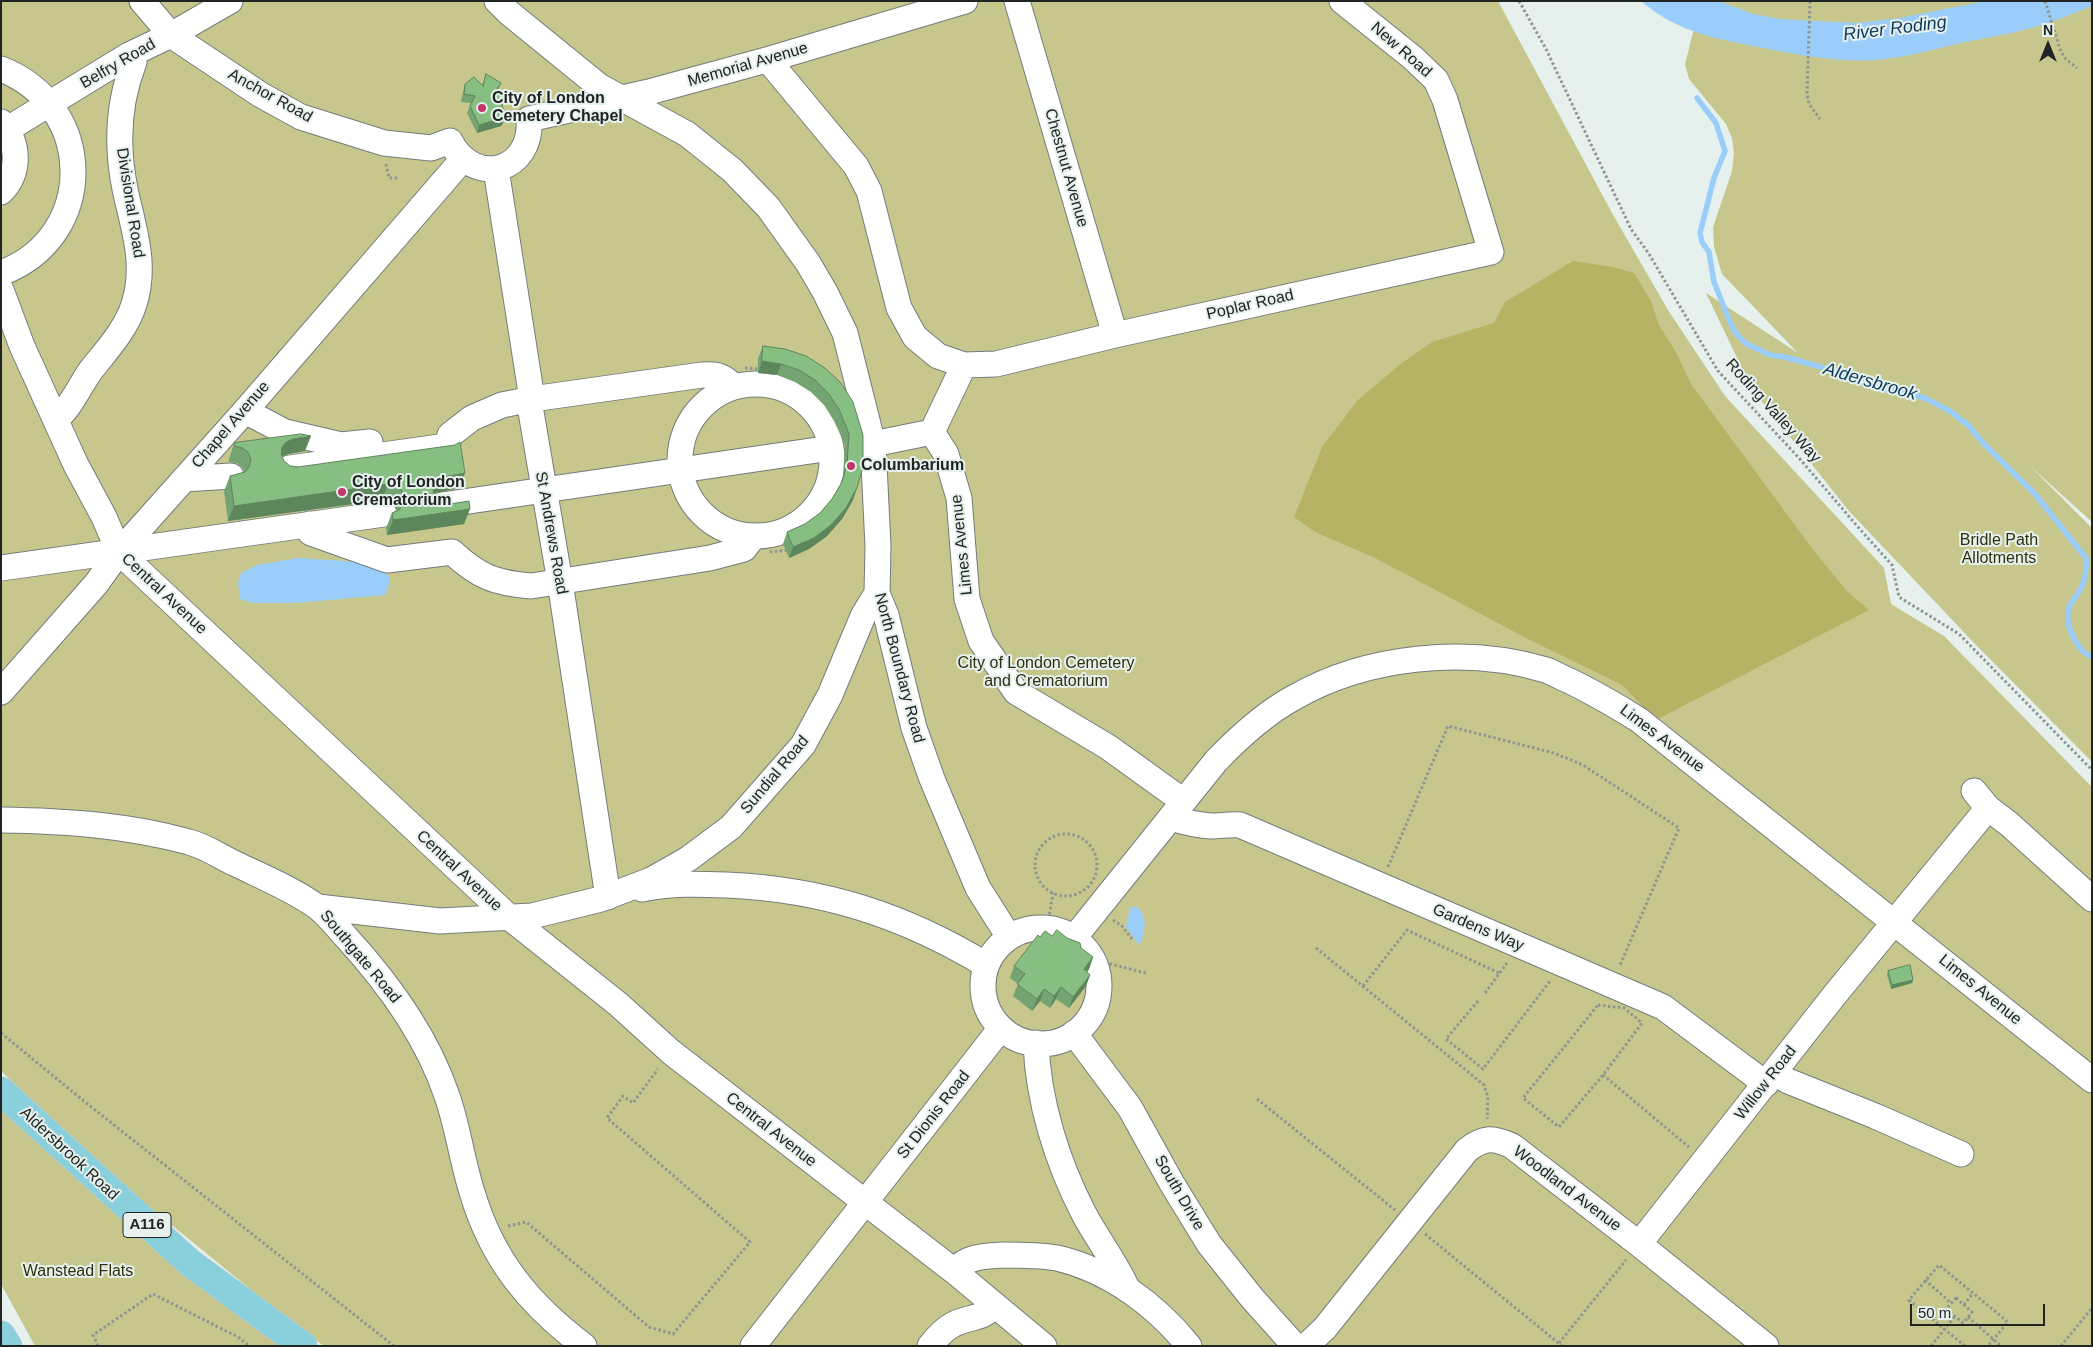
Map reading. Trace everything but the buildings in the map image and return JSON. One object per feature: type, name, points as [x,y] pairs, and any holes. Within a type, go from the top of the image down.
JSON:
[{"type":"main road","name":"Aldersbrook Road","points":[[1,1091],[116,1198],[189,1262],[303,1346]]},
{"type":"main road","points":[[1,1335],[8,1346]]},
{"type":"lane","name":"Anchor Road","points":[[142,1],[171,35],[261,95],[301,117],[384,143],[457,150]]},
{"type":"lane","name":"Belfry Road","points":[[4,126],[51,104],[130,55],[171,35],[230,1]]},
{"type":"lane","name":"North Boundary Road","points":[[497,1],[599,86],[686,134],[732,170],[768,207],[826,292],[845,334],[873,444],[878,546],[877,593],[886,615],[914,728],[932,779],[978,888],[1009,937]]},
{"type":"lane","name":"Memorial Avenue","points":[[496,169],[506,166],[523,151],[529,136],[529,119],[621,98],[770,59],[965,1]]},
{"type":"lane","name":"Chestnut Avenue","points":[[1017,1],[1115,335]]},
{"type":"lane","name":"New Road","points":[[1342,1],[1414,58],[1436,80]]},
{"type":"lane","name":"Divisional Road","points":[[56,419],[64,413],[79,387],[117,337],[134,304],[140,255],[124,188],[119,118],[126,83],[134,62],[130,55]]},
{"type":"lane","points":[[770,59],[773,66],[856,166],[869,191],[899,308],[915,337],[938,356],[964,365],[932,432],[873,444]]},
{"type":"lane","points":[[1,69],[27,82],[51,104],[65,128],[72,153],[74,171],[68,205],[52,236],[41,249],[27,260],[1,273]]},
{"type":"lane","name":"Poplar Road","points":[[964,365],[996,364],[1115,335],[1491,252],[1445,100],[1436,80]]},
{"type":"lane","points":[[1,192],[12,176],[16,160],[14,144],[4,126]]},
{"type":"lane","points":[[457,150],[473,166],[484,169],[496,169]]},
{"type":"lane","name":"Chapel Avenue","points":[[1,692],[96,584],[119,552],[245,411],[457,150]]},
{"type":"lane","name":"St Andrews Road","points":[[496,169],[532,399],[530,406],[560,582],[608,896]]},
{"type":"lane","name":"Central Avenue","points":[[1,290],[22,346],[76,465],[104,516],[119,552],[510,918],[618,1004],[670,1052],[954,1270],[994,1306],[1044,1346]]},
{"type":"lane","points":[[245,411],[285,432],[341,445],[450,434],[472,418],[502,405],[532,399],[702,375],[716,374],[726,378],[739,378],[756,384],[777,387],[797,395],[813,409],[825,427],[832,448],[832,470],[826,491],[813,510],[796,524],[776,533],[754,536],[727,529],[714,523],[698,509],[687,492],[681,471],[680,450],[686,428],[698,410],[739,378]]},
{"type":"lane","name":"Limes Avenue","points":[[932,432],[946,454],[959,498],[967,599],[981,640],[986,648],[1016,692],[1108,747],[1177,809],[1237,739],[1267,715],[1296,696],[1343,675],[1394,662],[1448,657],[1499,661],[1546,670],[1603,697],[1639,720],[2092,1080]]},
{"type":"lane","points":[[290,468],[447,446],[450,434]]},
{"type":"lane","points":[[442,505],[832,448]]},
{"type":"lane","points":[[184,479],[231,476]]},
{"type":"lane","points":[[1,568],[384,514]]},
{"type":"lane","points":[[310,524],[311,534],[387,560],[452,552],[470,568],[488,579],[531,586],[710,558],[744,549],[754,536]]},
{"type":"lane","name":"Sundial Road","points":[[608,896],[651,880],[688,859],[730,827],[803,745],[830,695],[863,616],[877,593]]},
{"type":"lane","name":"Willow Road","points":[[1639,1244],[1894,922],[1981,800],[2092,899]]},
{"type":"lane","points":[[1074,938],[1177,809]]},
{"type":"lane","name":"Gardens Way","points":[[1177,809],[1185,822],[1212,826],[1240,825],[1663,1007],[1770,1078],[1788,1081],[1962,1154]]},
{"type":"lane","name":"Southgate Road","points":[[1,820],[120,826],[192,843],[285,887],[318,907],[360,952],[395,995],[433,1059],[448,1097],[472,1192],[485,1230],[501,1262],[555,1323],[584,1346]]},
{"type":"lane","points":[[318,907],[440,921],[510,918],[532,916],[608,896],[653,887],[694,884],[758,887],[814,894],[874,911],[922,930],[986,965]]},
{"type":"lane","points":[[1039,928],[1057,930],[1074,938],[1084,948],[1095,968],[1099,986],[1092,1012],[1084,1024],[1074,1033],[1058,1041],[1036,1043],[1019,1040],[1001,1028],[990,1015],[984,999],[982,982],[986,965],[997,947],[1009,937],[1023,930],[1039,928]]},
{"type":"lane","name":"St Dionis Road","points":[[753,1346],[1001,1028]]},
{"type":"lane","name":"South Drive","points":[[1074,1033],[1130,1108],[1171,1182],[1209,1244],[1252,1298],[1295,1346]]},
{"type":"lane","points":[[1036,1043],[1045,1109],[1062,1166],[1085,1216],[1120,1273],[1128,1290]]},
{"type":"lane","name":"Woodland Avenue","points":[[1486,1140],[1499,1139],[1512,1146],[1639,1244],[1766,1346]]},
{"type":"lane","points":[[1306,1346],[1325,1328],[1468,1150],[1477,1142],[1486,1140]]},
{"type":"lane","points":[[954,1270],[960,1263],[982,1256],[1024,1254],[1064,1261],[1107,1278],[1128,1290],[1172,1325],[1189,1346]]},
{"type":"lane","points":[[930,1346],[943,1330],[954,1324],[986,1314],[994,1306]]},
{"type":"path","name":"Roding Valley Way","points":[[1519,1],[1546,49],[1631,229],[1649,254],[1718,371],[1799,458],[1892,565],[1899,597],[1959,634],[2092,770]]},
{"type":"path","points":[[1810,1],[1809,104],[1820,119]]},
{"type":"path","points":[[2045,1],[2057,42],[2066,59],[2076,68]]},
{"type":"path","points":[[739,378],[768,369]]},
{"type":"path","points":[[772,552],[795,548]]},
{"type":"path","points":[[1380,886],[1448,726],[1554,753],[1583,765],[1679,828],[1611,985]]},
{"type":"path","points":[[1072,834],[1082,838],[1090,844],[1095,853],[1096,874],[1084,890],[1074,895],[1064,896],[1054,893],[1045,888],[1037,875],[1035,860],[1038,850],[1052,836],[1072,834]]},
{"type":"path","points":[[1047,929],[1054,893]]},
{"type":"path","points":[[1363,986],[1408,930],[1499,973]]},
{"type":"path","points":[[1316,948],[1484,1085],[1488,1097],[1486,1140]]},
{"type":"path","points":[[1485,993],[1506,963],[1516,964]]},
{"type":"path","points":[[1095,968],[1111,964],[1146,973]]},
{"type":"path","points":[[1478,1001],[1446,1039],[1483,1069],[1551,981],[1546,977]]},
{"type":"path","points":[[1598,1004],[1624,1008],[1642,1023],[1603,1075],[1559,1127],[1523,1098],[1598,1004]]},
{"type":"path","points":[[1,1033],[90,1106],[394,1346]]},
{"type":"path","points":[[485,1230],[526,1222],[648,1327],[673,1334],[750,1242],[607,1118],[623,1096],[633,1103],[670,1052]]},
{"type":"path","points":[[1603,1075],[1705,1160]]},
{"type":"path","points":[[1559,1343],[1639,1244]]},
{"type":"path","points":[[1965,1346],[1909,1300],[1939,1264],[2008,1322],[1988,1346]]},
{"type":"path","points":[[1925,1280],[1951,1303]]},
{"type":"path","points":[[1964,1305],[1973,1293]]},
{"type":"path","points":[[98,1346],[93,1335],[153,1294],[238,1337],[249,1346]]},
{"type":"path","points":[[1956,1298],[1964,1305],[1972,1312],[1963,1323],[1946,1309],[1956,1298]]},
{"type":"path","points":[[2061,1346],[2092,1308]]},
{"type":"path","points":[[1931,1346],[1955,1316]]},
{"type":"path","points":[[1968,1317],[2002,1346]]},
{"type":"green space","name":"City of London Cemetery and Crematorium","points":[[1,1],[1498,1],[1612,213],[1668,310],[1725,396],[1884,568],[1891,604],[1944,636],[2092,787],[2092,1346],[324,1346],[299,1329],[98,1165],[1,1071]]},
{"type":"green space","name":"Bridle Path Allotments","points":[[1701,1],[2092,1],[2092,522],[2030,466],[2092,528],[2092,762],[1975,644],[1848,510],[1752,389],[1706,293],[1798,353],[1722,274],[1714,247],[1713,227],[1732,171],[1734,153],[1732,138],[1726,124],[1689,79],[1685,64]]},
{"type":"green space","name":"Wanstead Flats","points":[[1,1098],[291,1346],[35,1346],[1,1284]]},
{"type":"shaded area","points":[[1573,261],[1613,267],[1634,273],[1651,301],[1659,325],[1676,352],[1691,384],[1814,551],[1847,591],[1869,610],[1656,720],[1622,685],[1528,639],[1375,558],[1315,532],[1294,517],[1322,447],[1357,401],[1399,365],[1432,342],[1494,323],[1505,302]]},
{"type":"water","name":"River Roding","points":[[1641,1],[1719,1],[1753,14],[1780,19],[1856,23],[1899,18],[1986,1],[2092,1],[2092,6],[2046,24],[2019,31],[1907,56],[1860,61],[1796,54],[1705,35],[1666,19]]},
{"type":"water","points":[[298,558],[375,563],[389,577],[389,585],[385,595],[296,603],[252,603],[240,599],[238,583],[241,573],[257,565]]},
{"type":"water","points":[[1136,906],[1143,914],[1145,925],[1139,945],[1126,927],[1130,908]]},
{"type":"waterway","name":"Aldersbrook","points":[[1697,98],[1716,123],[1725,151],[1714,178],[1700,233],[1702,242],[1709,252],[1714,282],[1735,332],[1745,343],[1770,355],[1785,357],[1828,369],[1879,389],[1904,392],[1927,399],[1950,411],[1969,426],[1984,444],[2035,494],[2086,558],[2084,581],[2071,602],[2068,621],[2076,643],[2086,654],[2092,657]]},
{"type":"place","name":"City of London Cemetery Chapel","points":[[482,108]]},
{"type":"place","name":"Columbarium","points":[[851,466]]},
{"type":"place","name":"City of London Crematorium","points":[[342,492]]}]
